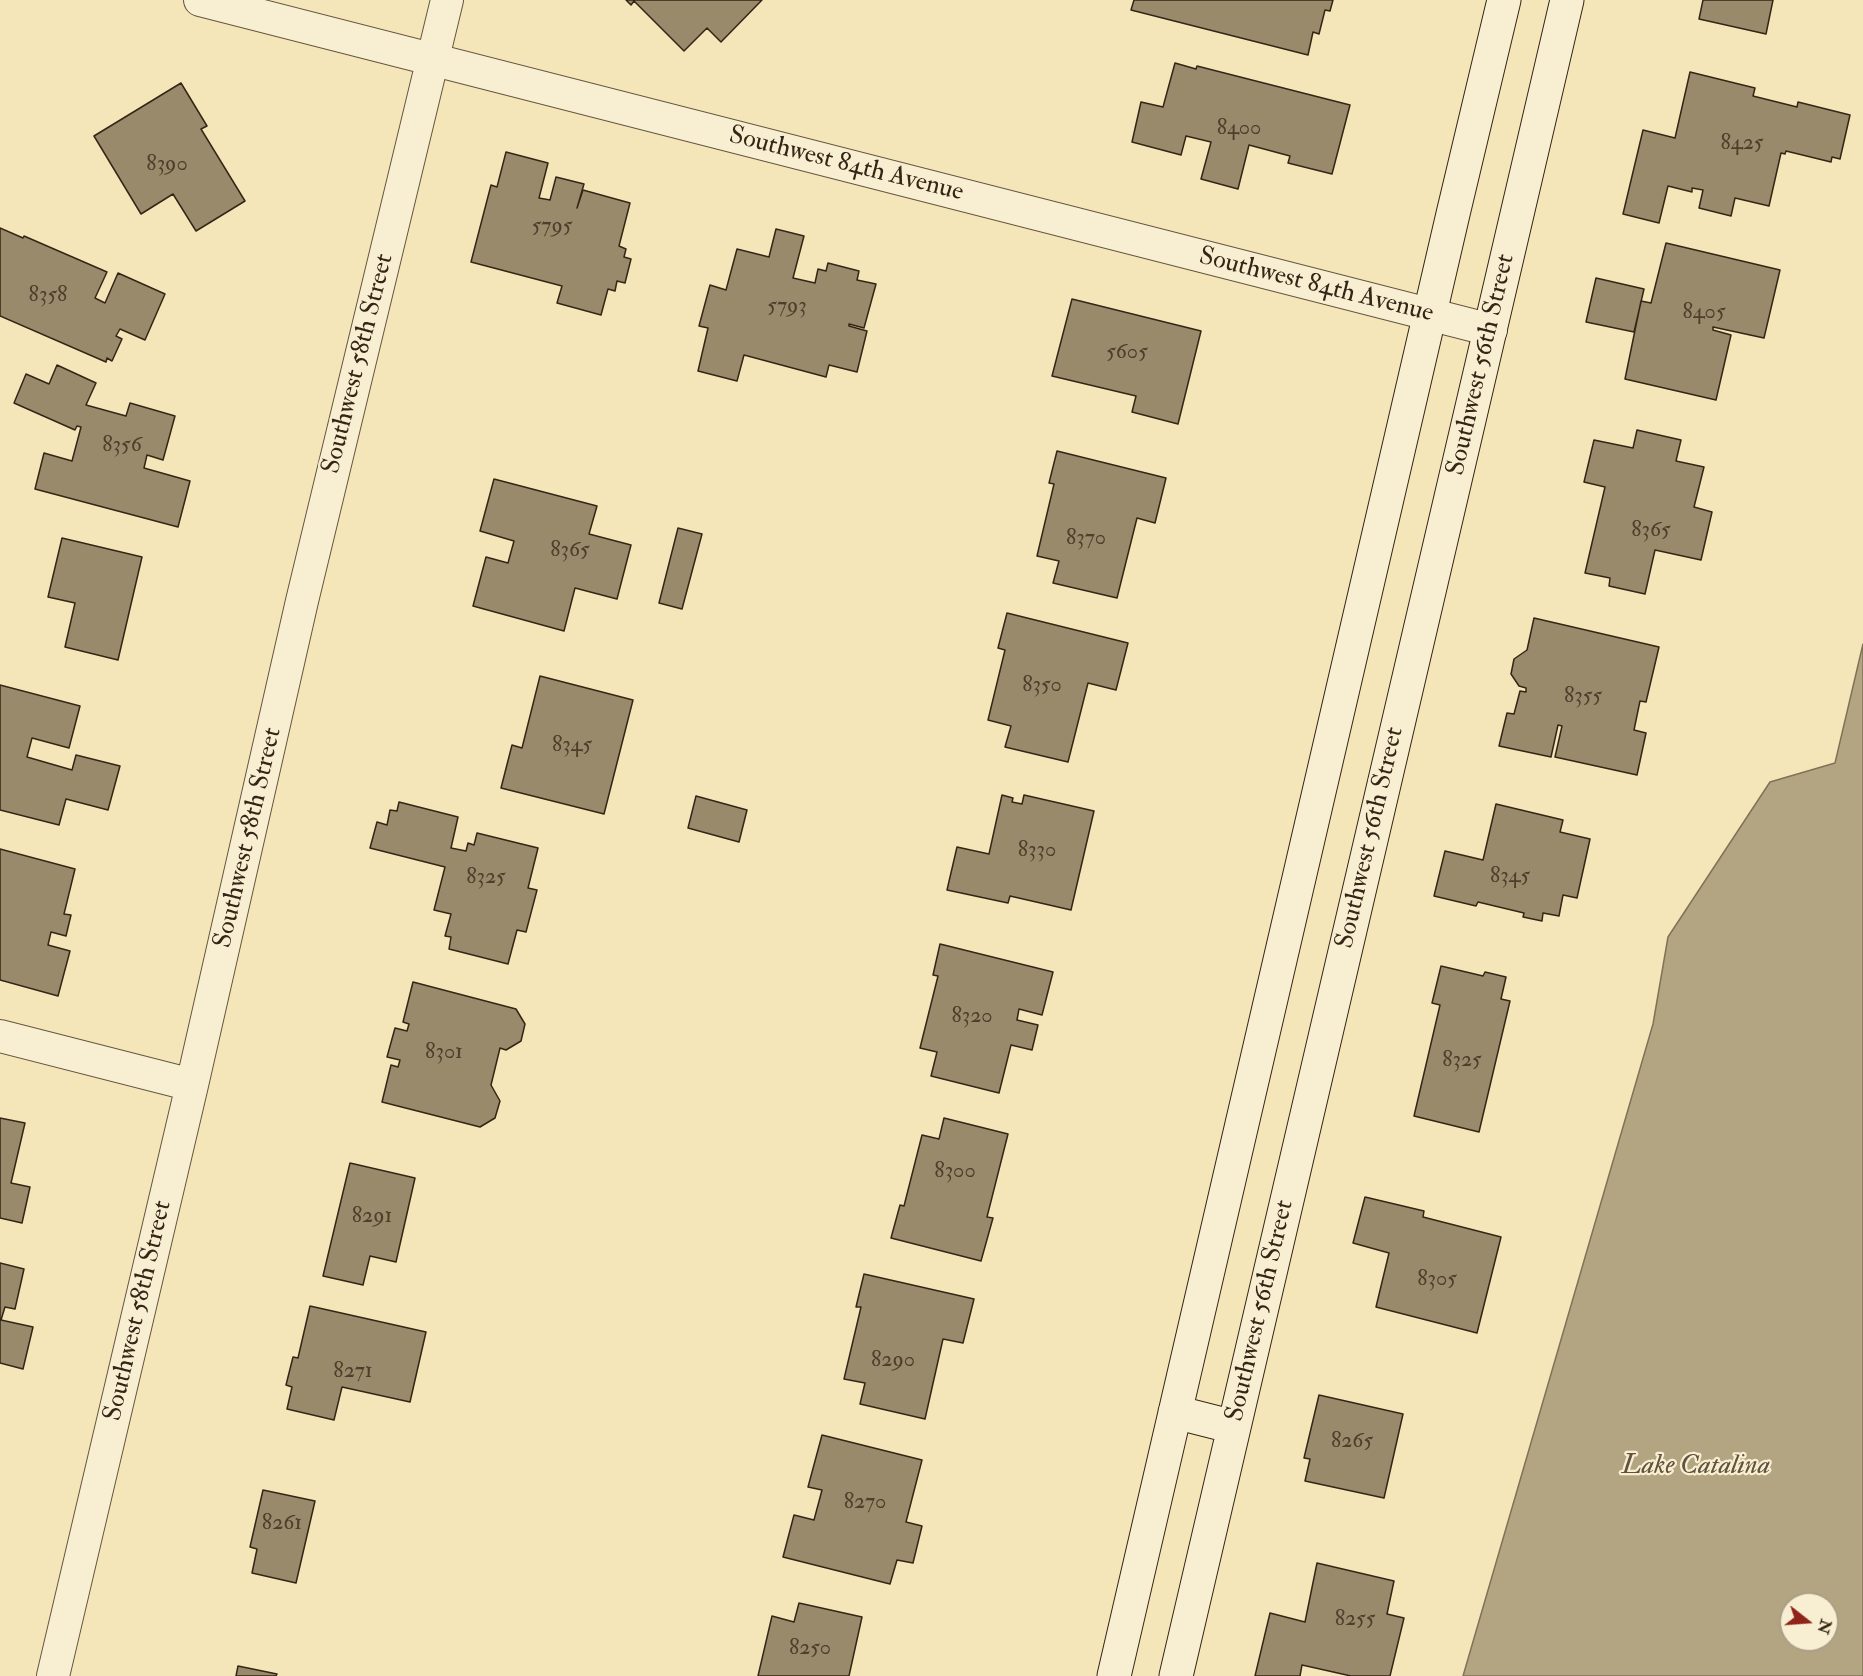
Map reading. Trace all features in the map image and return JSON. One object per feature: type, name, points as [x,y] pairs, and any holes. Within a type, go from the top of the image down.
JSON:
[{"type":"main road","points":[[1114,1676],[1504,0]]},
{"type":"main road","name":"Southwest 56th Street","points":[[1176,1676],[1567,0]]},
{"type":"main road","points":[[1175,1412],[1234,1427]]},
{"type":"street","name":"Southwest 84th Avenue","points":[[200,0],[1491,330]]},
{"type":"street","name":"Southwest 58th Street","points":[[53,1676],[192,1085],[305,590],[447,0]]},
{"type":"street","points":[[0,1036],[192,1085]]},
{"type":"water","name":"Lake Catalina","points":[[1863,644],[1863,1676],[1463,1676],[1653,1024],[1668,937],[1770,782],[1835,763]]},
{"type":"building","points":[[626,0],[762,0],[721,42],[707,28],[684,51],[634,1],[631,5]]},
{"type":"building","points":[[1134,0],[1333,0],[1330,11],[1325,10],[1319,34],[1313,32],[1308,55],[1131,10]]},
{"type":"building","points":[[1703,0],[1773,0],[1766,34],[1699,19]]},
{"type":"building","points":[[1175,63],[1196,69],[1197,66],[1350,105],[1332,174],[1288,163],[1290,156],[1249,145],[1238,189],[1201,179],[1211,142],[1186,136],[1181,155],[1132,142],[1141,102],[1163,107]]},
{"type":"building","points":[[1690,72],[1755,88],[1753,96],[1797,107],[1798,102],[1850,115],[1840,159],[1832,157],[1831,162],[1786,151],[1785,154],[1781,153],[1769,206],[1735,198],[1731,216],[1699,208],[1703,190],[1692,188],[1692,192],[1668,186],[1659,223],[1623,214],[1643,130],[1675,138]]},
{"type":"building","points":[[181,83],[207,126],[201,129],[245,201],[196,231],[173,194],[141,214],[94,136]]},
{"type":"building","points":[[506,152],[548,163],[539,198],[550,200],[556,177],[584,184],[577,208],[583,190],[630,203],[619,246],[626,249],[624,257],[631,259],[625,283],[617,281],[615,291],[608,289],[601,315],[557,303],[562,286],[471,262],[491,185],[497,187]]},
{"type":"building","points":[[0,228],[107,272],[95,298],[105,303],[118,273],[165,294],[145,340],[120,329],[116,336],[122,339],[112,361],[107,358],[106,362],[0,316]]},
{"type":"building","points":[[776,229],[804,236],[793,278],[815,283],[818,269],[826,271],[828,263],[859,271],[857,280],[876,284],[864,328],[849,324],[849,326],[867,331],[857,372],[829,365],[826,377],[744,355],[737,381],[698,371],[708,328],[699,326],[710,285],[726,290],[737,249],[769,257]]},
{"type":"building","points":[[1666,243],[1780,270],[1764,338],[1713,327],[1713,330],[1731,335],[1716,400],[1625,379],[1641,301],[1651,303]]},
{"type":"building","points":[[1596,278],[1644,289],[1634,332],[1586,322]]},
{"type":"building","points":[[1072,299],[1201,331],[1178,424],[1132,412],[1136,396],[1052,376]]},
{"type":"building","points":[[57,365],[96,383],[86,405],[126,416],[130,403],[175,416],[163,460],[147,455],[144,468],[190,481],[178,527],[35,489],[44,453],[72,461],[81,427],[77,426],[75,430],[14,403],[26,374],[49,384]]},
{"type":"building","points":[[1637,430],[1681,440],[1676,461],[1704,467],[1694,507],[1712,512],[1701,560],[1655,550],[1645,594],[1609,586],[1610,578],[1585,573],[1605,487],[1584,482],[1594,440],[1633,448]]},
{"type":"building","points":[[1057,451],[1166,478],[1155,523],[1137,518],[1117,598],[1053,583],[1059,561],[1037,556],[1054,484],[1049,483]]},
{"type":"building","points":[[494,479],[597,506],[589,534],[631,545],[617,599],[575,588],[564,631],[473,606],[486,557],[508,563],[514,541],[480,531]]},
{"type":"building","points":[[678,528],[702,534],[682,609],[659,603]]},
{"type":"building","points":[[62,538],[142,557],[118,660],[65,647],[75,603],[48,597]]},
{"type":"building","points":[[1007,613],[1128,643],[1116,690],[1088,683],[1068,762],[1005,747],[1011,726],[988,720],[1005,650],[998,648]]},
{"type":"building","points":[[1534,618],[1659,647],[1646,702],[1640,701],[1634,730],[1646,733],[1637,775],[1555,757],[1562,726],[1558,725],[1551,757],[1499,746],[1507,713],[1514,714],[1520,691],[1526,692],[1526,688],[1519,686],[1511,674],[1514,659],[1527,650]]},
{"type":"building","points":[[540,676],[633,700],[604,814],[501,788],[512,745],[522,748]]},
{"type":"building","points":[[0,685],[80,706],[69,748],[32,738],[27,757],[72,770],[76,755],[120,766],[108,810],[66,799],[59,825],[0,810]]},
{"type":"building","points":[[1002,795],[1013,798],[1012,802],[1022,804],[1024,795],[1094,811],[1071,910],[1010,896],[1008,903],[947,890],[957,847],[989,854]]},
{"type":"building","points":[[696,796],[747,810],[739,842],[688,828]]},
{"type":"building","points":[[399,802],[458,817],[451,848],[466,851],[468,843],[474,845],[477,833],[538,848],[528,888],[537,890],[526,932],[517,930],[508,964],[449,949],[451,937],[445,936],[451,914],[434,910],[445,867],[370,848],[377,822],[387,825],[390,810],[397,811]]},
{"type":"building","points":[[1496,804],[1563,820],[1560,832],[1590,839],[1577,898],[1563,895],[1559,916],[1543,913],[1542,921],[1523,917],[1524,913],[1478,902],[1476,906],[1434,896],[1445,851],[1483,860]]},
{"type":"building","points":[[0,849],[75,869],[64,914],[71,915],[66,936],[51,932],[48,945],[70,951],[58,996],[0,980]]},
{"type":"building","points":[[940,944],[1053,972],[1042,1015],[1019,1009],[1017,1020],[1038,1025],[1032,1050],[1011,1045],[999,1093],[931,1076],[937,1052],[920,1048],[938,976],[933,975]]},
{"type":"building","points":[[1441,966],[1483,976],[1485,972],[1506,977],[1501,999],[1510,1001],[1479,1132],[1414,1116],[1440,1005],[1432,1003]]},
{"type":"building","points":[[413,982],[516,1009],[525,1024],[521,1041],[506,1050],[500,1048],[491,1085],[500,1101],[495,1118],[480,1127],[382,1102],[391,1065],[398,1067],[400,1060],[387,1057],[395,1028],[407,1031],[409,1024],[403,1022]]},
{"type":"building","points":[[0,1118],[25,1123],[11,1183],[30,1187],[22,1223],[0,1218]]},
{"type":"building","points":[[944,1118],[1008,1134],[987,1217],[993,1218],[981,1261],[891,1238],[900,1205],[904,1206],[922,1135],[939,1139]]},
{"type":"building","points":[[350,1163],[415,1178],[396,1262],[370,1256],[363,1285],[323,1276]]},
{"type":"building","points":[[1365,1197],[1424,1211],[1423,1217],[1501,1237],[1477,1333],[1376,1307],[1389,1253],[1353,1243]]},
{"type":"building","points":[[0,1263],[24,1269],[15,1309],[5,1307],[1,1320],[33,1327],[23,1369],[0,1363]]},
{"type":"building","points":[[864,1274],[974,1299],[963,1343],[943,1339],[925,1419],[860,1404],[865,1383],[844,1379],[861,1307],[856,1307]]},
{"type":"building","points":[[310,1306],[426,1332],[410,1402],[342,1387],[334,1420],[287,1409],[292,1387],[286,1385],[293,1357],[298,1358]]},
{"type":"building","points":[[1319,1395],[1403,1414],[1384,1498],[1305,1481],[1310,1459],[1304,1458]]},
{"type":"building","points":[[822,1435],[922,1460],[906,1522],[922,1526],[913,1563],[897,1560],[890,1584],[783,1557],[794,1515],[814,1520],[822,1490],[808,1487]]},
{"type":"building","points":[[263,1490],[315,1501],[296,1583],[252,1573],[257,1549],[250,1547]]},
{"type":"building","points":[[1317,1563],[1394,1581],[1387,1614],[1404,1618],[1390,1676],[1351,1676],[1302,1665],[1300,1676],[1255,1676],[1270,1613],[1305,1622]]},
{"type":"building","points":[[799,1603],[862,1617],[849,1676],[758,1676],[772,1616],[794,1622]]},
{"type":"building","points":[[238,1666],[277,1674],[276,1676],[236,1676]]}]
